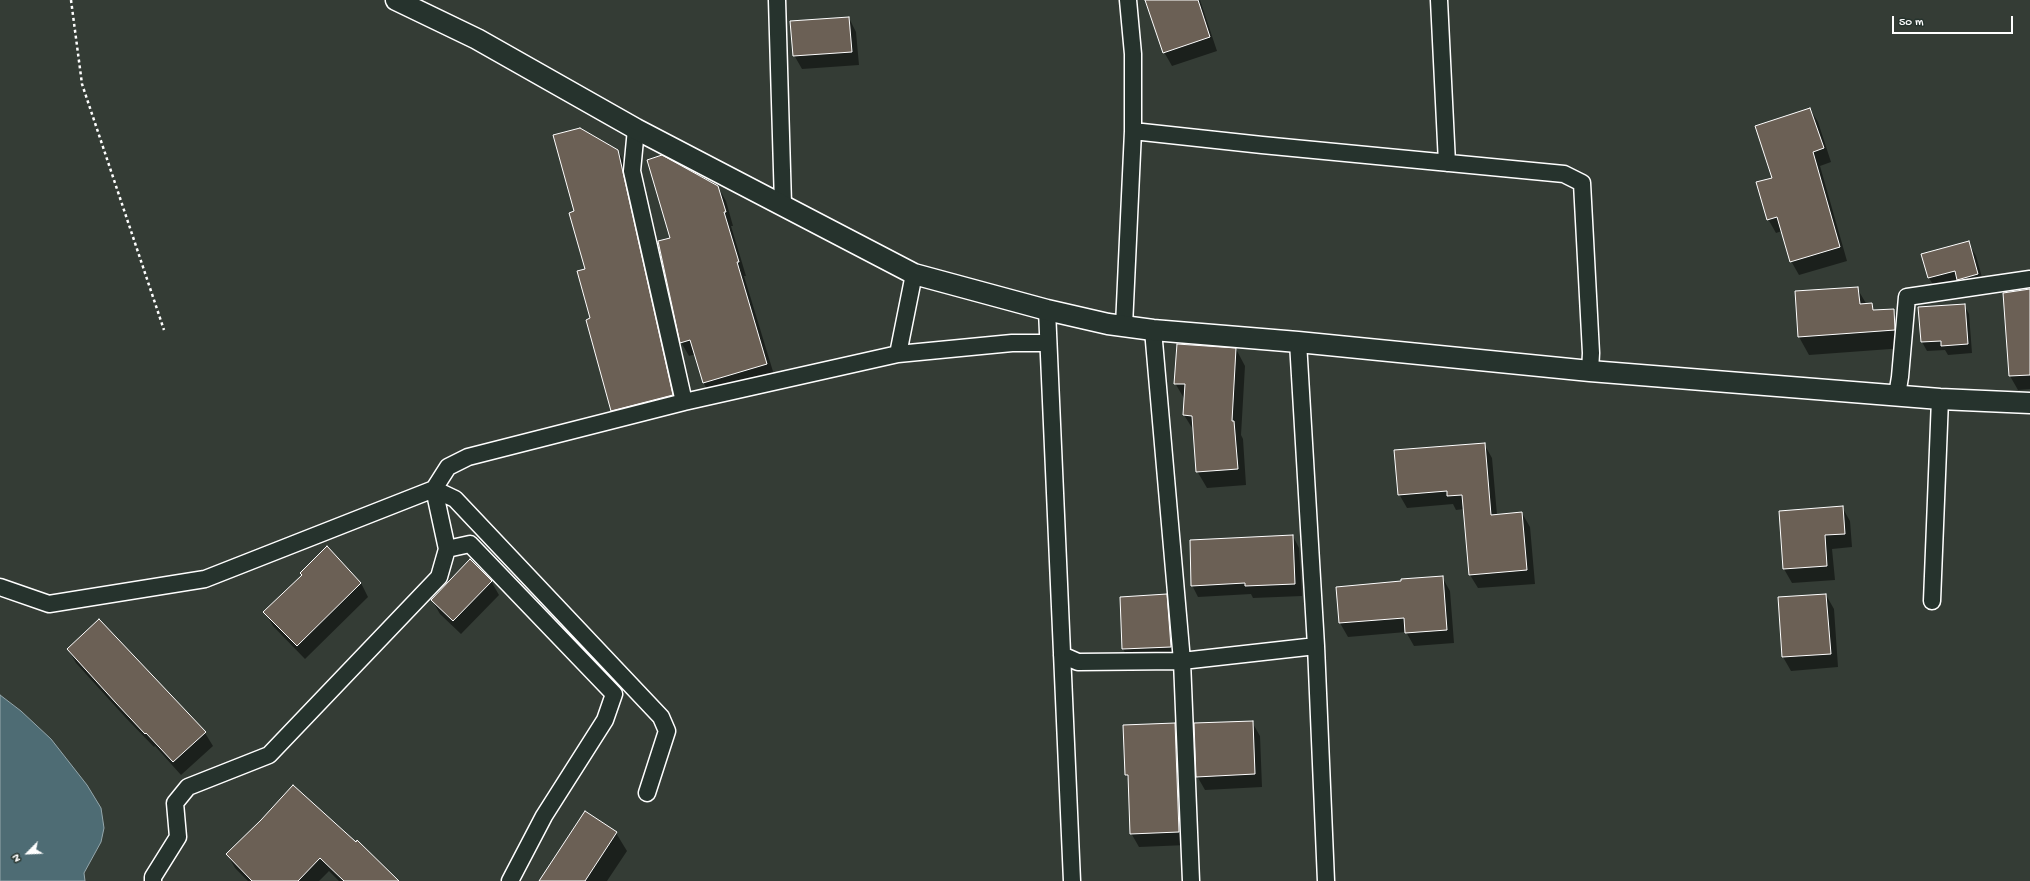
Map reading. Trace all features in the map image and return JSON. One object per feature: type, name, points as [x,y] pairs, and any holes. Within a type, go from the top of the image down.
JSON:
[{"type":"main road","points":[[396,0],[477,39],[636,129],[783,204],[914,274],[1047,310],[1108,324],[1153,330],[1298,342],[1590,371],[1940,399],[2030,403]]},
{"type":"street","points":[[777,0],[783,204]]},
{"type":"street","points":[[1124,326],[1133,131],[1133,54],[1128,0]]},
{"type":"street","points":[[1439,0],[1448,163]]},
{"type":"street","points":[[636,129],[632,171],[684,402]]},
{"type":"street","points":[[1133,131],[1564,174],[1582,183],[1591,353],[1590,371]]},
{"type":"street","points":[[898,354],[914,274]]},
{"type":"street","points":[[1897,395],[1907,297],[2030,280]]},
{"type":"street","points":[[1047,310],[1072,881]]},
{"type":"street","points":[[1153,330],[1182,661],[1191,881]]},
{"type":"street","points":[[1298,342],[1316,646],[1326,881]]},
{"type":"street","points":[[0,587],[49,604],[205,579],[434,489],[448,467],[468,457],[684,402],[898,354],[1012,343],[1048,343]]},
{"type":"street","points":[[1932,601],[1940,399]]},
{"type":"street","points":[[153,881],[153,877],[178,837],[175,803],[188,787],[269,755],[440,577],[447,549],[434,489]]},
{"type":"street","points":[[434,489],[455,500],[662,717],[667,731],[647,793]]},
{"type":"street","points":[[447,549],[470,544],[614,694],[605,720],[544,816],[510,881]]},
{"type":"street","points":[[1062,655],[1078,662],[1182,661],[1316,646]]},
{"type":"path","points":[[71,0],[82,84],[164,330]]},
{"type":"water","points":[[0,695],[21,711],[51,739],[87,785],[101,808],[104,828],[101,842],[84,873],[85,881],[0,881]]},
{"type":"building","points":[[1145,0],[1198,0],[1210,37],[1163,53]]},
{"type":"building","points":[[849,17],[852,52],[793,56],[790,21]]},
{"type":"building","points":[[1810,108],[1824,148],[1813,152],[1840,247],[1790,262],[1777,217],[1767,220],[1756,182],[1772,178],[1755,126]]},
{"type":"building","points":[[580,128],[618,150],[673,395],[611,411],[586,320],[590,318],[577,271],[585,269],[569,213],[574,211],[553,135]]},
{"type":"building","points":[[662,155],[718,186],[739,262],[737,262],[767,364],[703,383],[690,340],[680,343],[658,241],[670,238],[647,160]]},
{"type":"building","points":[[1969,241],[1978,274],[1957,280],[1955,271],[1928,278],[1921,254]]},
{"type":"building","points":[[1858,287],[1860,304],[1872,303],[1873,310],[1894,309],[1895,330],[1798,337],[1795,291]]},
{"type":"building","points":[[2030,289],[2030,375],[2009,376],[2003,293]]},
{"type":"building","points":[[1965,304],[1968,344],[1941,346],[1941,341],[1921,342],[1918,307]]},
{"type":"building","points":[[1177,344],[1236,348],[1232,421],[1234,421],[1238,469],[1196,472],[1192,416],[1183,415],[1185,384],[1174,384]]},
{"type":"building","points":[[1485,443],[1491,515],[1522,512],[1527,570],[1469,575],[1462,495],[1447,496],[1447,491],[1398,495],[1394,450]]},
{"type":"building","points":[[1843,506],[1845,534],[1825,535],[1827,566],[1783,569],[1779,511]]},
{"type":"building","points":[[1293,535],[1295,584],[1245,586],[1245,583],[1191,586],[1190,540]]},
{"type":"building","points":[[327,546],[361,583],[297,646],[263,612],[302,575],[300,573]]},
{"type":"building","points":[[470,559],[492,581],[453,621],[431,600]]},
{"type":"building","points":[[1443,576],[1447,630],[1405,633],[1404,618],[1339,623],[1336,587],[1401,581],[1401,579]]},
{"type":"building","points":[[1167,594],[1171,647],[1122,649],[1120,597]]},
{"type":"building","points":[[1826,594],[1831,654],[1782,657],[1778,597]]},
{"type":"building","points":[[99,619],[206,732],[173,762],[146,733],[145,734],[67,649]]},
{"type":"building","points":[[1253,721],[1255,774],[1196,777],[1194,723]]},
{"type":"building","points":[[1175,723],[1179,832],[1130,834],[1128,775],[1125,775],[1123,725]]},
{"type":"building","points":[[293,785],[356,842],[357,840],[399,881],[344,881],[320,858],[298,881],[252,881],[226,854],[261,820]]},
{"type":"building","points":[[585,811],[617,832],[585,881],[539,881]]}]
